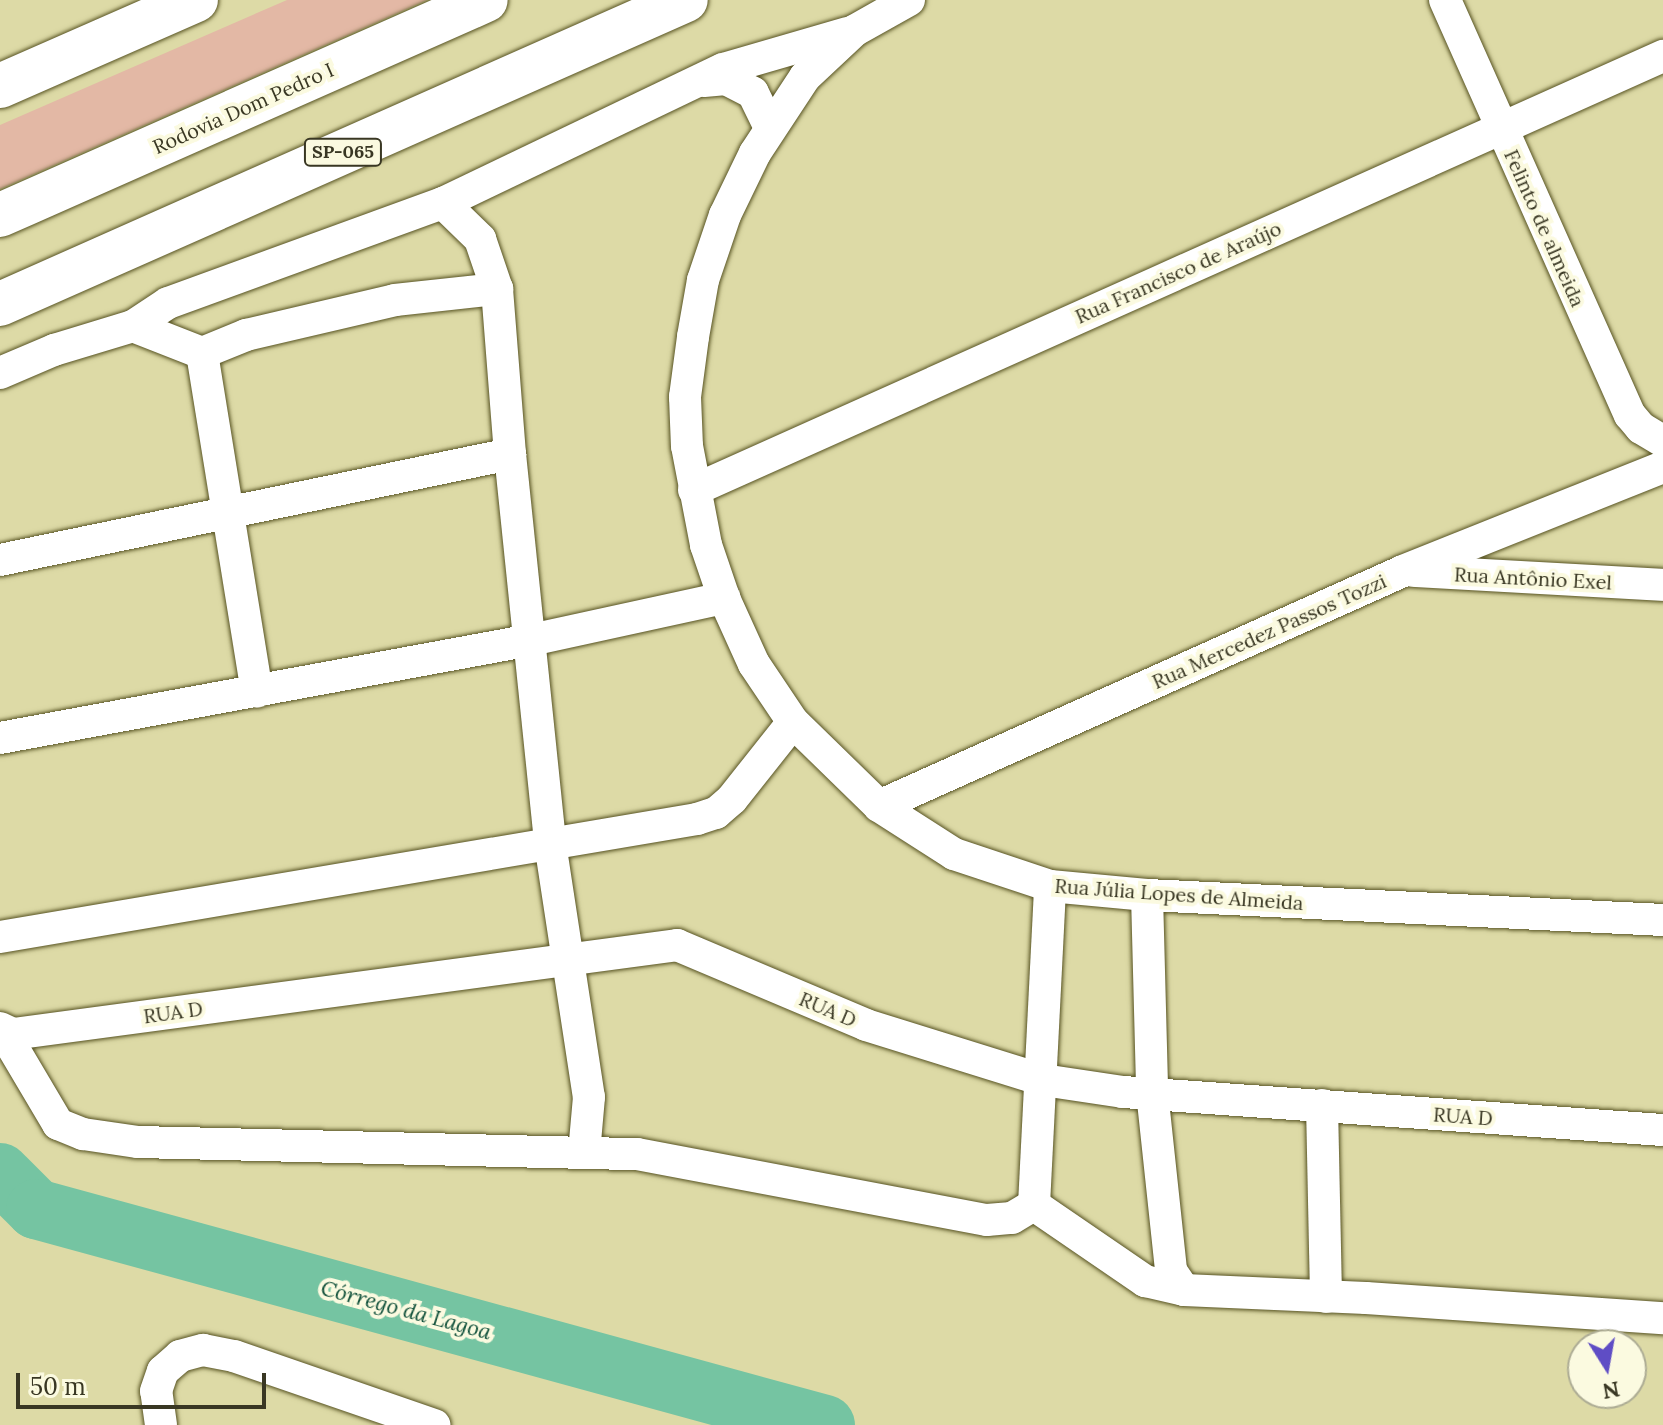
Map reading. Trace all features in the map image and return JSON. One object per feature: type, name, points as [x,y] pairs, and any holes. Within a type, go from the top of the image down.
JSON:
[{"type":"highway","points":[[0,86],[196,0]]},
{"type":"highway","name":"Rodovia Dom Pedro I","points":[[0,215],[486,0]]},
{"type":"highway","name":"SP-065","points":[[0,304],[686,0]]},
{"type":"street","points":[[0,373],[54,350],[133,326],[168,303],[443,203],[723,69],[854,31],[909,0]]},
{"type":"street","name":"Felinto de almeida","points":[[1445,0],[1630,415],[1641,428],[1663,441]]},
{"type":"street","name":"Rua Júlia Lopes de Almeida","points":[[854,31],[805,77],[770,128],[725,215],[703,280],[685,397],[687,446],[706,545],[724,598],[754,664],[793,722],[879,806],[954,854],[1050,886],[1147,895],[1663,920]]},
{"type":"street","name":"Rua Francisco de Araújo","points":[[694,490],[1663,56]]},
{"type":"street","points":[[698,82],[726,79],[739,83],[753,93],[770,128]]},
{"type":"street","points":[[443,203],[480,239],[497,289],[510,454],[550,843],[589,1097],[584,1153]]},
{"type":"street","points":[[133,326],[202,353],[246,335],[395,300],[497,289]]},
{"type":"street","points":[[202,353],[257,692]]},
{"type":"street","points":[[0,560],[510,454]]},
{"type":"street","name":"Rua Mercedez Passos Tozzi","points":[[879,806],[1403,571],[1663,467]]},
{"type":"street","name":"Rua Antônio Exel","points":[[1403,571],[1663,585]]},
{"type":"street","points":[[0,738],[531,640],[724,598]]},
{"type":"street","points":[[0,937],[716,813],[732,799],[793,722]]},
{"type":"street","points":[[1034,1205],[1043,1080],[1050,886]]},
{"type":"street","points":[[1147,895],[1152,1092],[1171,1271],[1184,1290]]},
{"type":"street","name":"RUA D","points":[[1,1029],[13,1034],[569,957],[677,945],[866,1025],[1043,1080],[1152,1092],[1663,1130]]},
{"type":"street","points":[[1,1029],[58,1124],[83,1134],[138,1142],[637,1154],[987,1220],[1012,1218],[1034,1205]]},
{"type":"street","points":[[1322,1105],[1326,1297]]},
{"type":"street","points":[[1034,1205],[1145,1281],[1184,1290],[1663,1318]]},
{"type":"street","points":[[161,1425],[156,1391],[163,1371],[180,1356],[203,1350],[234,1356],[434,1425]]},
{"type":"shaded area","points":[[287,0],[427,0],[0,189],[0,125]]},
{"type":"waterway","name":"Córrego da Lagoa","points":[[0,1173],[36,1209],[825,1425]]}]
